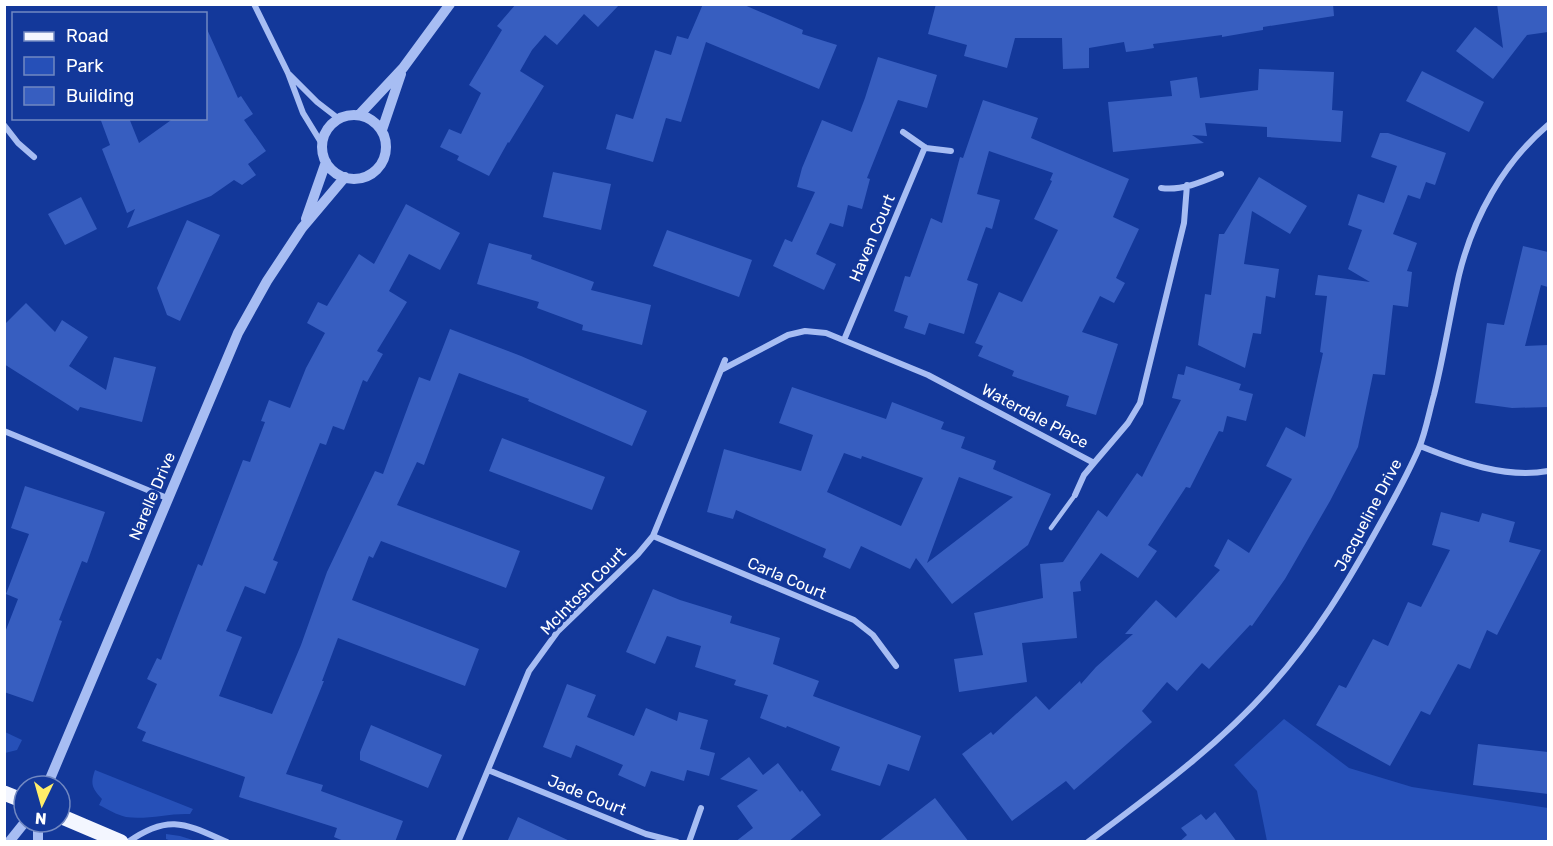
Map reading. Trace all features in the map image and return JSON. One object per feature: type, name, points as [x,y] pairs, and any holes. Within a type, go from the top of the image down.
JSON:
[{"type":"main road","points":[[72,821],[121,842]]},
{"type":"street","points":[[254,4],[288,73],[303,113],[322,144],[331,169],[345,177],[367,176],[383,162],[386,151],[386,140],[382,130],[376,123],[359,115],[339,118],[330,125],[322,144]]},
{"type":"street","points":[[359,115],[403,68],[450,4]]},
{"type":"street","points":[[382,130],[403,68]]},
{"type":"street","points":[[288,73],[317,102],[339,118]]},
{"type":"street","points":[[4,125],[18,143],[34,157]]},
{"type":"street","name":"Jacqueline Drive","points":[[1088,842],[1169,781],[1228,728],[1270,687],[1312,638],[1353,574],[1420,446],[1445,353],[1459,274],[1485,204],[1507,169],[1548,125]]},
{"type":"street","points":[[903,132],[925,147],[951,151]]},
{"type":"street","name":"Haven Court","points":[[844,340],[925,147]]},
{"type":"street","name":"Narelle Drive","points":[[302,228],[327,162]]},
{"type":"street","points":[[1161,188],[1172,189],[1221,174]]},
{"type":"street","name":"Narelle Drive","points":[[52,774],[238,333],[267,281],[302,228],[345,177]]},
{"type":"street","name":"Waterdale Place","points":[[721,370],[794,334],[821,332],[952,387],[1094,463],[1128,423],[1140,403],[1183,229],[1187,185]]},
{"type":"street","name":"McIntosh Court","points":[[458,842],[529,671],[558,631],[638,554],[653,536],[725,360]]},
{"type":"street","points":[[4,431],[167,498]]},
{"type":"street","points":[[1420,446],[1494,470],[1534,474],[1548,471]]},
{"type":"street","points":[[1075,495],[1084,475],[1094,463]]},
{"type":"street","name":"Carla Court","points":[[653,536],[854,620],[873,635],[896,666]]},
{"type":"street","name":"Jade Court","points":[[488,770],[646,834],[676,842]]},
{"type":"street","points":[[689,842],[701,808]]},
{"type":"street","points":[[128,842],[145,830],[169,823],[185,825],[227,842]]},
{"type":"lane","points":[[1051,528],[1075,495]]},
{"type":"green space","points":[[1284,719],[1349,768],[1412,787],[1548,808],[1548,841],[1267,841],[1257,791],[1234,765]]},
{"type":"green space","points":[[5,732],[22,740],[17,750],[5,753]]},
{"type":"green space","points":[[95,770],[193,809],[190,814],[142,818],[119,815],[99,805],[102,799],[94,789],[92,782]]},
{"type":"green space","points":[[166,834],[196,841],[171,841],[166,839]]},
{"type":"building","points":[[516,4],[620,4],[598,27],[584,14],[557,45],[545,35],[532,50],[520,71],[544,86],[489,176],[457,160],[459,156],[440,147],[449,129],[461,134],[481,93],[469,85],[502,30],[497,26]]},
{"type":"building","points":[[703,4],[742,4],[803,30],[802,34],[837,45],[819,89],[706,42],[681,122],[666,118],[653,162],[606,149],[616,114],[633,119],[655,50],[671,55],[677,36],[688,39]]},
{"type":"building","points":[[936,4],[1333,4],[1334,16],[1263,27],[1263,30],[1222,37],[1222,35],[1153,44],[1154,48],[1142,50],[1126,52],[1124,42],[1089,48],[1089,68],[1063,69],[1062,38],[1015,38],[1007,68],[964,56],[967,45],[928,34]]},
{"type":"building","points":[[1497,4],[1548,4],[1548,32],[1527,35],[1493,79],[1456,51],[1475,27],[1503,48]]},
{"type":"building","points":[[207,29],[238,98],[241,96],[253,114],[244,120],[266,151],[248,164],[256,175],[242,185],[234,180],[211,196],[127,228],[135,209],[127,213],[102,149],[110,145],[101,120],[130,120],[139,143],[171,120],[207,120]]},
{"type":"building","points":[[878,57],[937,75],[927,108],[898,100],[867,178],[870,179],[862,209],[848,205],[843,227],[830,223],[816,254],[836,264],[824,290],[773,266],[785,239],[792,242],[815,192],[797,187],[802,168],[822,120],[852,132]]},
{"type":"building","points":[[1259,69],[1334,72],[1332,110],[1343,111],[1341,142],[1267,137],[1267,127],[1205,123],[1207,136],[1192,135],[1204,143],[1113,152],[1108,102],[1172,96],[1170,81],[1197,77],[1200,98],[1258,90]]},
{"type":"building","points":[[1422,71],[1484,102],[1469,132],[1406,101]]},
{"type":"building","points":[[983,100],[1038,118],[1031,138],[1129,179],[1113,217],[1139,229],[1116,278],[1125,283],[1114,303],[1100,296],[1082,332],[1118,344],[1096,415],[1066,406],[1069,396],[1012,376],[1014,371],[978,356],[983,346],[975,343],[999,292],[1022,302],[1058,230],[1034,219],[1052,181],[1050,180],[1053,173],[989,151],[977,194],[1000,200],[992,229],[986,227],[967,280],[978,284],[964,334],[929,323],[925,335],[904,328],[908,316],[894,311],[905,276],[910,277],[931,218],[942,223],[960,157],[963,158]]},
{"type":"building","points":[[1380,133],[1388,133],[1446,153],[1435,185],[1426,182],[1420,199],[1408,195],[1393,234],[1417,243],[1407,271],[1412,272],[1408,307],[1393,305],[1385,375],[1373,374],[1358,447],[1330,501],[1285,579],[1252,626],[1250,625],[1209,669],[1202,663],[1177,691],[1167,682],[1142,711],[1152,722],[1074,790],[1066,781],[1012,821],[962,754],[991,732],[993,735],[1036,696],[1049,710],[1080,681],[1081,684],[1096,667],[1133,634],[1125,634],[1156,600],[1176,618],[1220,570],[1214,566],[1228,539],[1249,553],[1292,479],[1266,466],[1286,427],[1305,437],[1323,353],[1320,352],[1327,296],[1315,295],[1318,275],[1370,282],[1348,269],[1362,230],[1348,225],[1358,194],[1384,203],[1397,166],[1371,157]]},
{"type":"building","points":[[553,172],[611,184],[601,230],[543,217]]},
{"type":"building","points":[[1259,177],[1307,206],[1290,234],[1252,211],[1244,264],[1279,269],[1275,298],[1266,296],[1261,334],[1253,333],[1245,368],[1198,345],[1205,294],[1211,295],[1219,234],[1224,234]]},
{"type":"building","points":[[81,197],[97,229],[65,245],[48,214]]},
{"type":"building","points":[[406,204],[460,233],[440,270],[409,254],[389,291],[407,302],[377,351],[383,354],[367,382],[363,380],[344,430],[333,426],[326,445],[320,443],[273,560],[278,562],[265,594],[245,586],[226,631],[242,637],[219,696],[272,714],[301,645],[327,572],[375,471],[383,474],[419,377],[430,381],[450,329],[521,356],[647,411],[632,446],[528,401],[529,399],[459,373],[424,465],[417,462],[397,505],[520,551],[506,588],[381,541],[373,558],[369,556],[352,600],[479,649],[465,686],[338,638],[322,681],[324,681],[286,774],[323,785],[321,791],[403,821],[395,842],[346,842],[334,837],[337,828],[239,797],[245,777],[142,741],[146,732],[137,728],[157,684],[147,679],[157,658],[161,660],[198,564],[202,566],[243,460],[250,462],[265,422],[261,421],[269,400],[290,408],[306,368],[325,333],[307,323],[318,302],[327,306],[359,254],[374,264]]},
{"type":"building","points":[[187,220],[220,235],[180,321],[167,315],[157,288]]},
{"type":"building","points":[[667,230],[752,260],[739,297],[653,266]]},
{"type":"building","points":[[489,243],[532,255],[531,259],[594,282],[591,290],[651,305],[642,345],[582,330],[583,325],[537,308],[539,302],[477,284]]},
{"type":"building","points":[[1523,246],[1548,252],[1548,287],[1541,285],[1525,346],[1548,345],[1548,407],[1512,408],[1475,403],[1487,323],[1504,325]]},
{"type":"building","points":[[26,303],[55,332],[62,320],[88,337],[69,366],[106,390],[114,357],[156,367],[142,422],[80,407],[78,411],[4,364],[4,325]]},
{"type":"building","points":[[1186,366],[1241,384],[1239,390],[1253,394],[1246,421],[1227,416],[1223,432],[1219,431],[1190,488],[1186,487],[1148,545],[1157,551],[1138,578],[1101,553],[1080,582],[1081,591],[1073,592],[1077,638],[1022,643],[1027,682],[959,692],[954,659],[983,655],[974,613],[1043,598],[1040,564],[1063,562],[1098,510],[1107,517],[1137,473],[1142,477],[1181,400],[1172,398],[1178,374],[1184,375]]},
{"type":"building","points":[[792,387],[886,419],[892,402],[944,422],[941,429],[965,437],[961,448],[996,461],[993,469],[1051,494],[1028,545],[952,604],[916,558],[910,569],[861,546],[850,569],[823,557],[826,549],[736,510],[733,519],[707,512],[724,449],[801,471],[813,435],[779,423]],"holes":[[[844,453],[861,459],[862,456],[923,478],[901,526],[827,492]],[[959,477],[1013,497],[927,563]]]},
{"type":"building","points":[[502,438],[605,477],[592,510],[489,471]]},
{"type":"building","points":[[25,486],[105,512],[87,563],[82,561],[59,620],[62,621],[33,702],[4,692],[4,635],[18,599],[6,594],[29,534],[11,528]]},
{"type":"building","points":[[1441,512],[1479,522],[1482,513],[1515,522],[1509,542],[1541,550],[1497,635],[1487,630],[1470,669],[1458,664],[1430,715],[1421,711],[1390,766],[1316,725],[1339,685],[1346,688],[1373,639],[1388,646],[1408,602],[1421,607],[1450,550],[1432,545]]},
{"type":"building","points":[[653,589],[732,616],[730,623],[780,638],[773,664],[819,681],[813,696],[921,736],[909,771],[888,764],[880,786],[831,770],[840,747],[760,718],[768,695],[734,685],[736,680],[695,667],[701,646],[667,636],[655,664],[626,652]]},
{"type":"building","points":[[567,684],[596,695],[587,717],[634,736],[646,708],[677,721],[679,712],[708,720],[700,749],[715,753],[709,776],[687,770],[684,781],[651,771],[645,787],[618,775],[623,765],[576,745],[571,758],[543,747]]},
{"type":"building","points":[[371,725],[442,755],[428,788],[360,760],[360,752]]},
{"type":"building","points":[[1478,744],[1548,752],[1548,794],[1473,785]]},
{"type":"building","points":[[749,757],[763,775],[778,763],[821,815],[788,842],[735,842],[753,828],[737,806],[758,790],[720,779]]},
{"type":"building","points":[[935,798],[969,842],[878,842]]},
{"type":"building","points":[[1215,812],[1237,842],[1179,842],[1187,835],[1181,828],[1201,814],[1206,820]]},
{"type":"building","points":[[518,817],[572,842],[507,842]]}]
